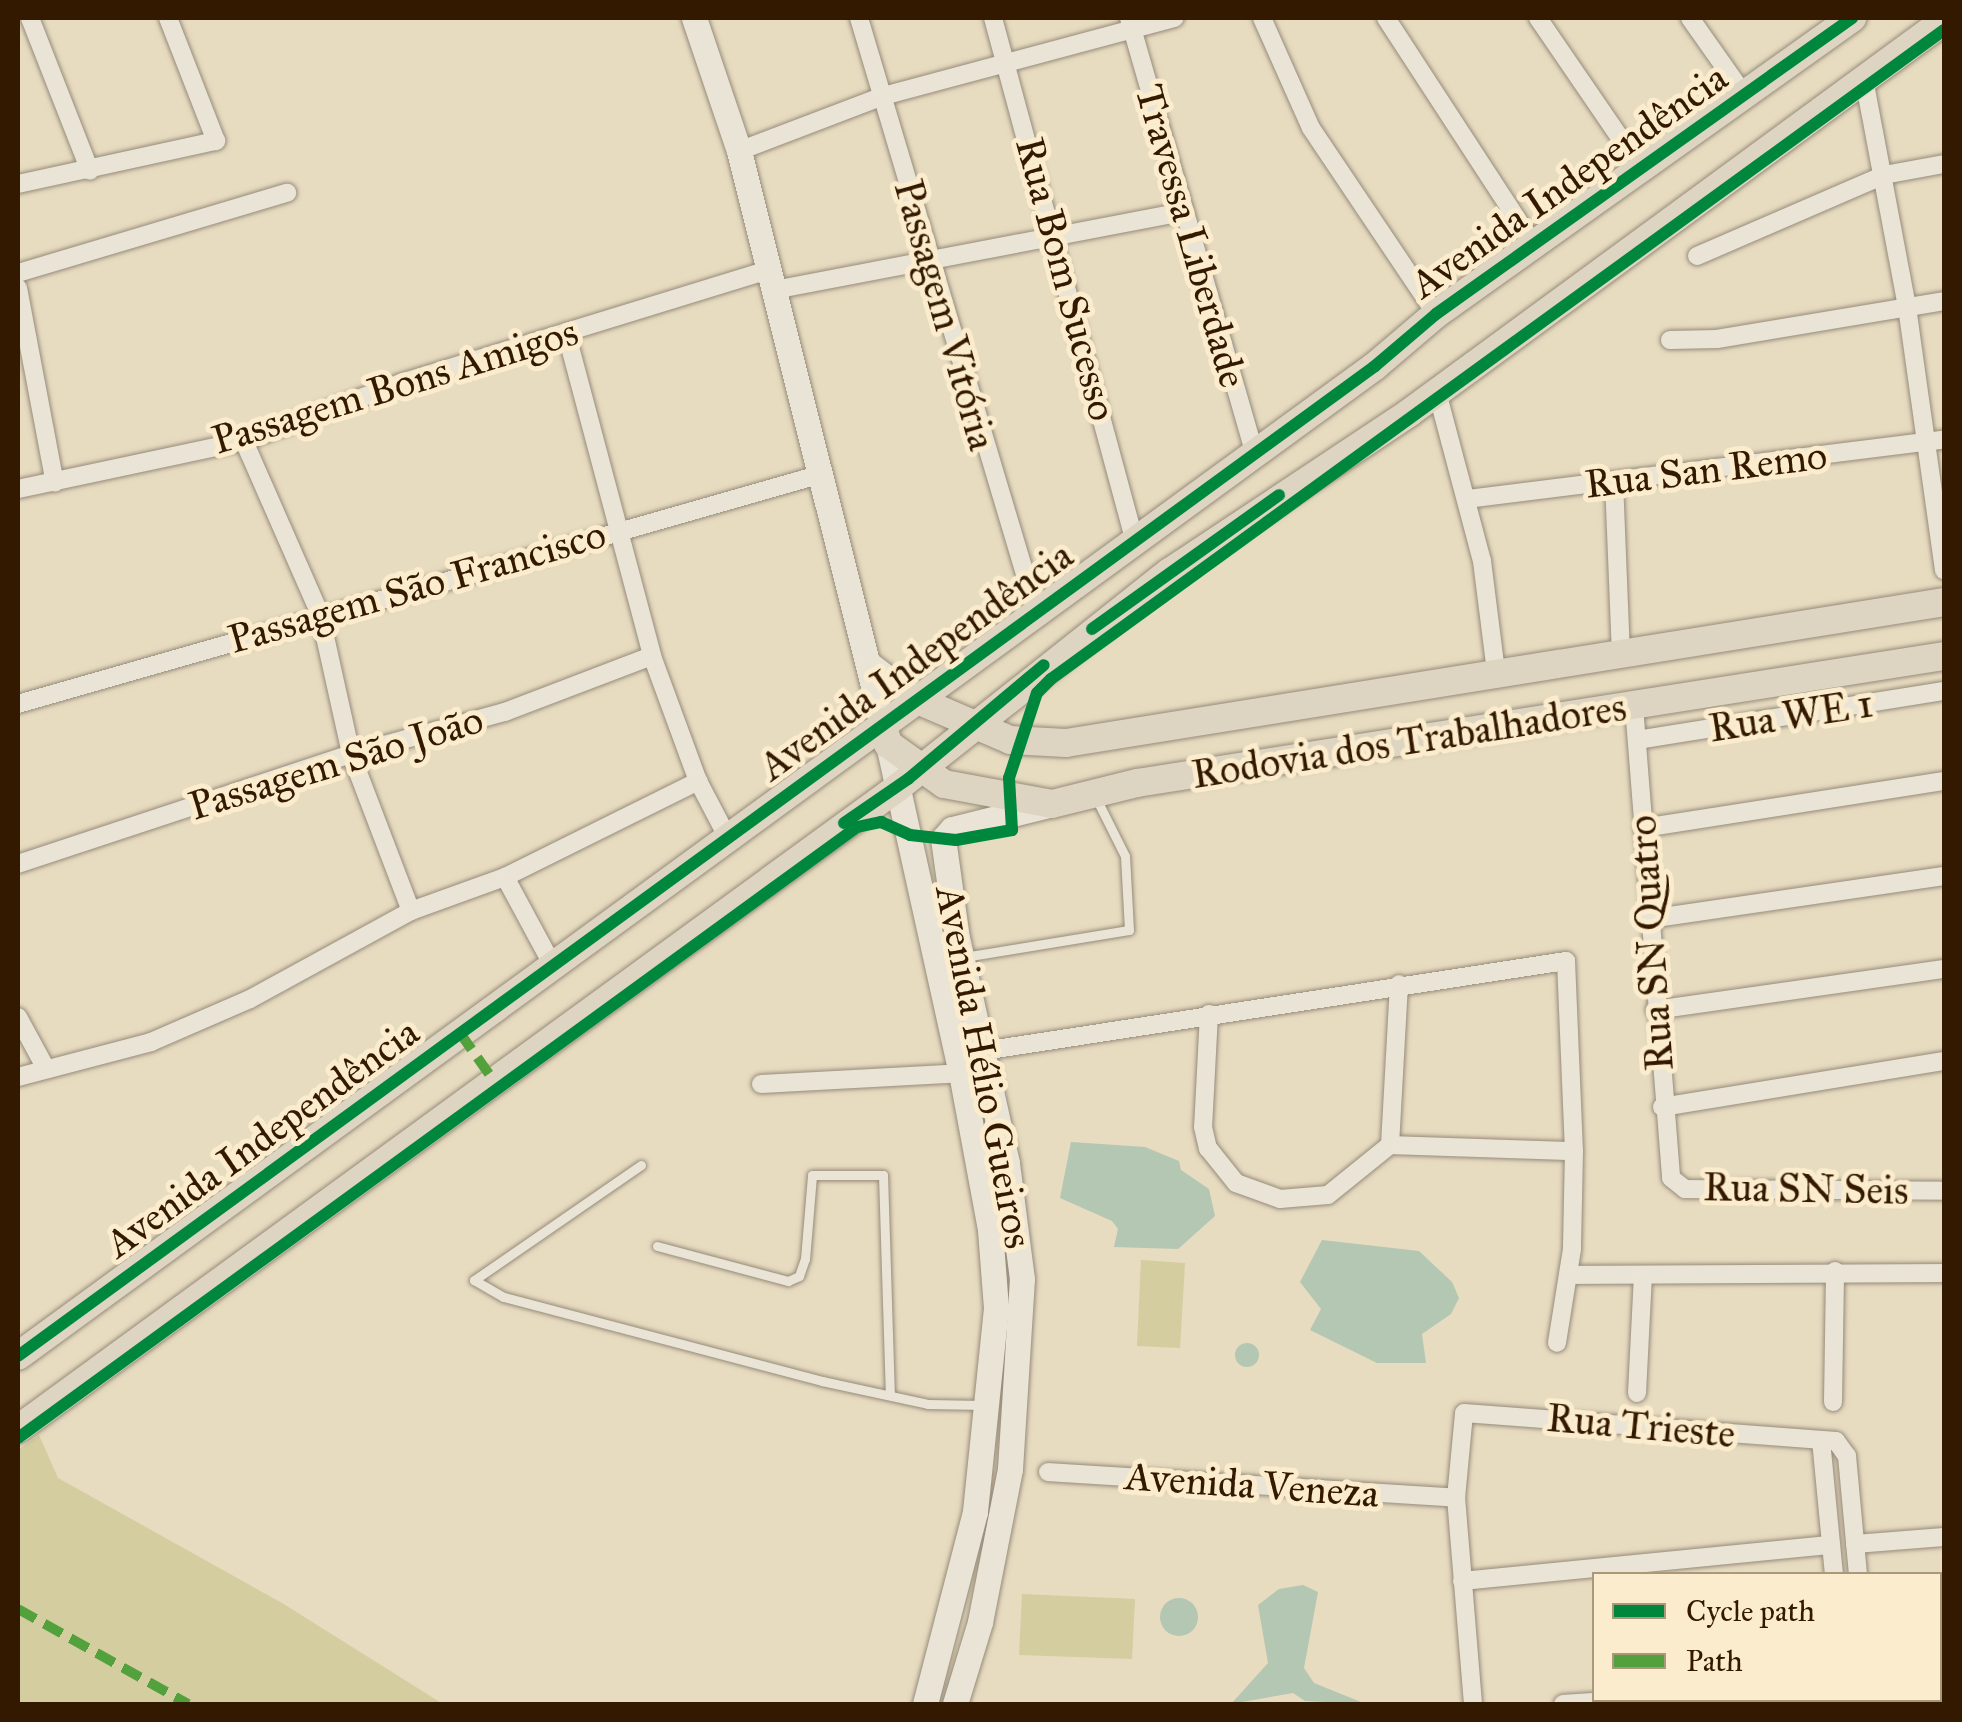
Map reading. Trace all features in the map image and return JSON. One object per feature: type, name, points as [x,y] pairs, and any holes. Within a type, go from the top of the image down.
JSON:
[{"type":"main road","points":[[694,18],[739,151],[885,733]]},
{"type":"main road","name":"Avenida Independência","points":[[18,1356],[552,964],[885,733],[915,698],[1255,454],[1436,314],[1536,248],[1850,18]]},
{"type":"main road","name":"Avenida Independência","points":[[18,1429],[908,779],[1170,572],[1437,392],[1944,21]]},
{"type":"main road","name":"Rodovia dos Trabalhadores","points":[[915,698],[973,728],[1030,744],[1066,743],[1944,602]]},
{"type":"main road","points":[[866,652],[915,698]]},
{"type":"main road","name":"Rodovia dos Trabalhadores","points":[[885,733],[908,779],[1052,804],[1944,656]]},
{"type":"main road","points":[[908,779],[990,1230],[996,1308],[990,1405],[955,1604],[925,1704]]},
{"type":"main road","name":"Avenida Hélio Gueiros","points":[[955,1704],[998,1538],[1022,1339],[1017,1225],[962,958],[946,832],[1052,804]]},
{"type":"street","points":[[30,18],[90,171]]},
{"type":"street","points":[[18,184],[216,141],[168,18]]},
{"type":"street","name":"Passagem Vitória","points":[[859,18],[928,262],[1036,611]]},
{"type":"street","name":"Rua Bom Sucesso","points":[[994,18],[1010,65],[1135,542]]},
{"type":"street","points":[[739,151],[883,96],[1010,65],[1131,25],[1176,18]]},
{"type":"street","points":[[1262,18],[1311,128],[1436,314]]},
{"type":"street","points":[[1386,18],[1536,248]]},
{"type":"street","points":[[1538,18],[1642,170]]},
{"type":"street","points":[[1690,18],[1745,96]]},
{"type":"street","name":"Travessa Liberdade","points":[[1131,25],[1181,212],[1255,454]]},
{"type":"street","points":[[1912,45],[1944,37]]},
{"type":"street","points":[[1864,80],[1906,307],[1944,570]]},
{"type":"street","points":[[1698,256],[1884,175],[1944,164]]},
{"type":"street","points":[[18,273],[286,193]]},
{"type":"street","name":"Passagem Bons Amigos","points":[[18,489],[244,440],[566,332],[771,280],[928,262],[1181,212]]},
{"type":"street","points":[[18,288],[22,325],[56,483]]},
{"type":"street","points":[[1670,340],[1717,339],[1944,301]]},
{"type":"street","points":[[566,332],[652,656],[698,781],[729,840]]},
{"type":"street","points":[[1437,392],[1490,602],[1496,672]]},
{"type":"street","points":[[244,440],[320,614],[351,754],[411,911]]},
{"type":"street","name":"Rua San Remo","points":[[1466,499],[1944,440]]},
{"type":"street","name":"Passagem São Francisco","points":[[18,704],[320,614],[818,475]]},
{"type":"street","points":[[1614,481],[1621,656]]},
{"type":"street","name":"Passagem São João","points":[[18,864],[351,754],[505,712],[652,656]]},
{"type":"street","name":"Rua WE 1","points":[[1637,740],[1944,692]]},
{"type":"street","name":"Rua SN Quatro","points":[[1634,706],[1662,1107],[1671,1178]]},
{"type":"street","points":[[18,1076],[44,1065],[152,1042],[250,999],[411,911],[505,877],[698,781]]},
{"type":"street","points":[[1643,828],[1944,782]]},
{"type":"street","points":[[1649,919],[1944,876]]},
{"type":"street","points":[[505,877],[552,964]]},
{"type":"street","points":[[983,1051],[1566,961],[1574,1151],[1568,1275],[1557,1343]]},
{"type":"street","points":[[1655,1010],[1944,968]]},
{"type":"street","points":[[1390,1145],[1399,984]]},
{"type":"street","points":[[1209,1014],[1203,1127],[1208,1148],[1236,1183],[1280,1199],[1328,1195],[1390,1145],[1574,1151]]},
{"type":"street","points":[[18,1017],[44,1065]]},
{"type":"street","points":[[1662,1107],[1944,1061]]},
{"type":"street","points":[[761,1084],[960,1073]]},
{"type":"street","name":"Rua SN Seis","points":[[1671,1178],[1685,1188],[1944,1191]]},
{"type":"street","points":[[1833,1402],[1835,1272]]},
{"type":"street","points":[[1568,1275],[1944,1272]]},
{"type":"street","points":[[1637,1393],[1643,1276]]},
{"type":"street","name":"Rua Trieste","points":[[1456,1498],[1462,1414],[1821,1440]]},
{"type":"street","points":[[1834,1572],[1821,1440],[1840,1444],[1847,1456],[1858,1572]]},
{"type":"street","name":"Avenida Veneza","points":[[1048,1472],[1456,1498]]},
{"type":"street","points":[[1456,1498],[1473,1704]]},
{"type":"street","points":[[1855,1544],[1944,1537]]},
{"type":"street","points":[[1462,1580],[1831,1546]]},
{"type":"street","points":[[1563,1704],[1593,1702]]},
{"type":"lane","points":[[962,958],[1128,930],[1125,856],[1094,795]]},
{"type":"lane","points":[[641,1165],[474,1275],[479,1287],[890,1396],[990,1405]]},
{"type":"lane","points":[[657,1246],[788,1281],[799,1276],[805,1259],[812,1175],[883,1175],[890,1396]]},
{"type":"shaded area","points":[[1071,1142],[1145,1147],[1179,1161],[1181,1170],[1209,1189],[1215,1216],[1178,1249],[1114,1247],[1118,1229],[1112,1221],[1060,1198]]},
{"type":"shaded area","points":[[1322,1240],[1419,1251],[1452,1282],[1459,1298],[1451,1314],[1422,1334],[1426,1363],[1377,1363],[1310,1330],[1321,1309],[1300,1282]]},
{"type":"shaded area","points":[[1141,1260],[1185,1263],[1180,1348],[1137,1346]]},
{"type":"shaded area","points":[[1247,1343],[1256,1346],[1256,1364],[1247,1367],[1238,1364],[1235,1355],[1238,1346]]},
{"type":"shaded area","points":[[39,1435],[58,1478],[282,1603],[443,1704],[18,1704],[18,1450]]},
{"type":"shaded area","points":[[1303,1585],[1318,1592],[1304,1668],[1314,1683],[1366,1704],[1305,1701],[1293,1693],[1231,1704],[1268,1663],[1258,1605],[1279,1589]]},
{"type":"shaded area","points":[[1022,1594],[1135,1599],[1132,1659],[1019,1655]]},
{"type":"shaded area","points":[[1179,1598],[1193,1603],[1198,1617],[1193,1631],[1179,1636],[1165,1631],[1160,1617],[1165,1603]]},
{"type":"marked path","points":[[460,1033],[494,1081]]},
{"type":"marked path","points":[[18,1609],[188,1704]]},
{"type":"cycle path","points":[[18,1356],[1375,366],[1436,314],[1852,18]]},
{"type":"cycle path","points":[[18,1438],[857,827],[881,822],[910,835],[956,840],[1012,830],[1009,778],[1037,693],[1051,679],[1944,30]]},
{"type":"cycle path","points":[[1092,629],[1279,495]]},
{"type":"cycle path","points":[[844,823],[908,779],[1044,665]]}]
